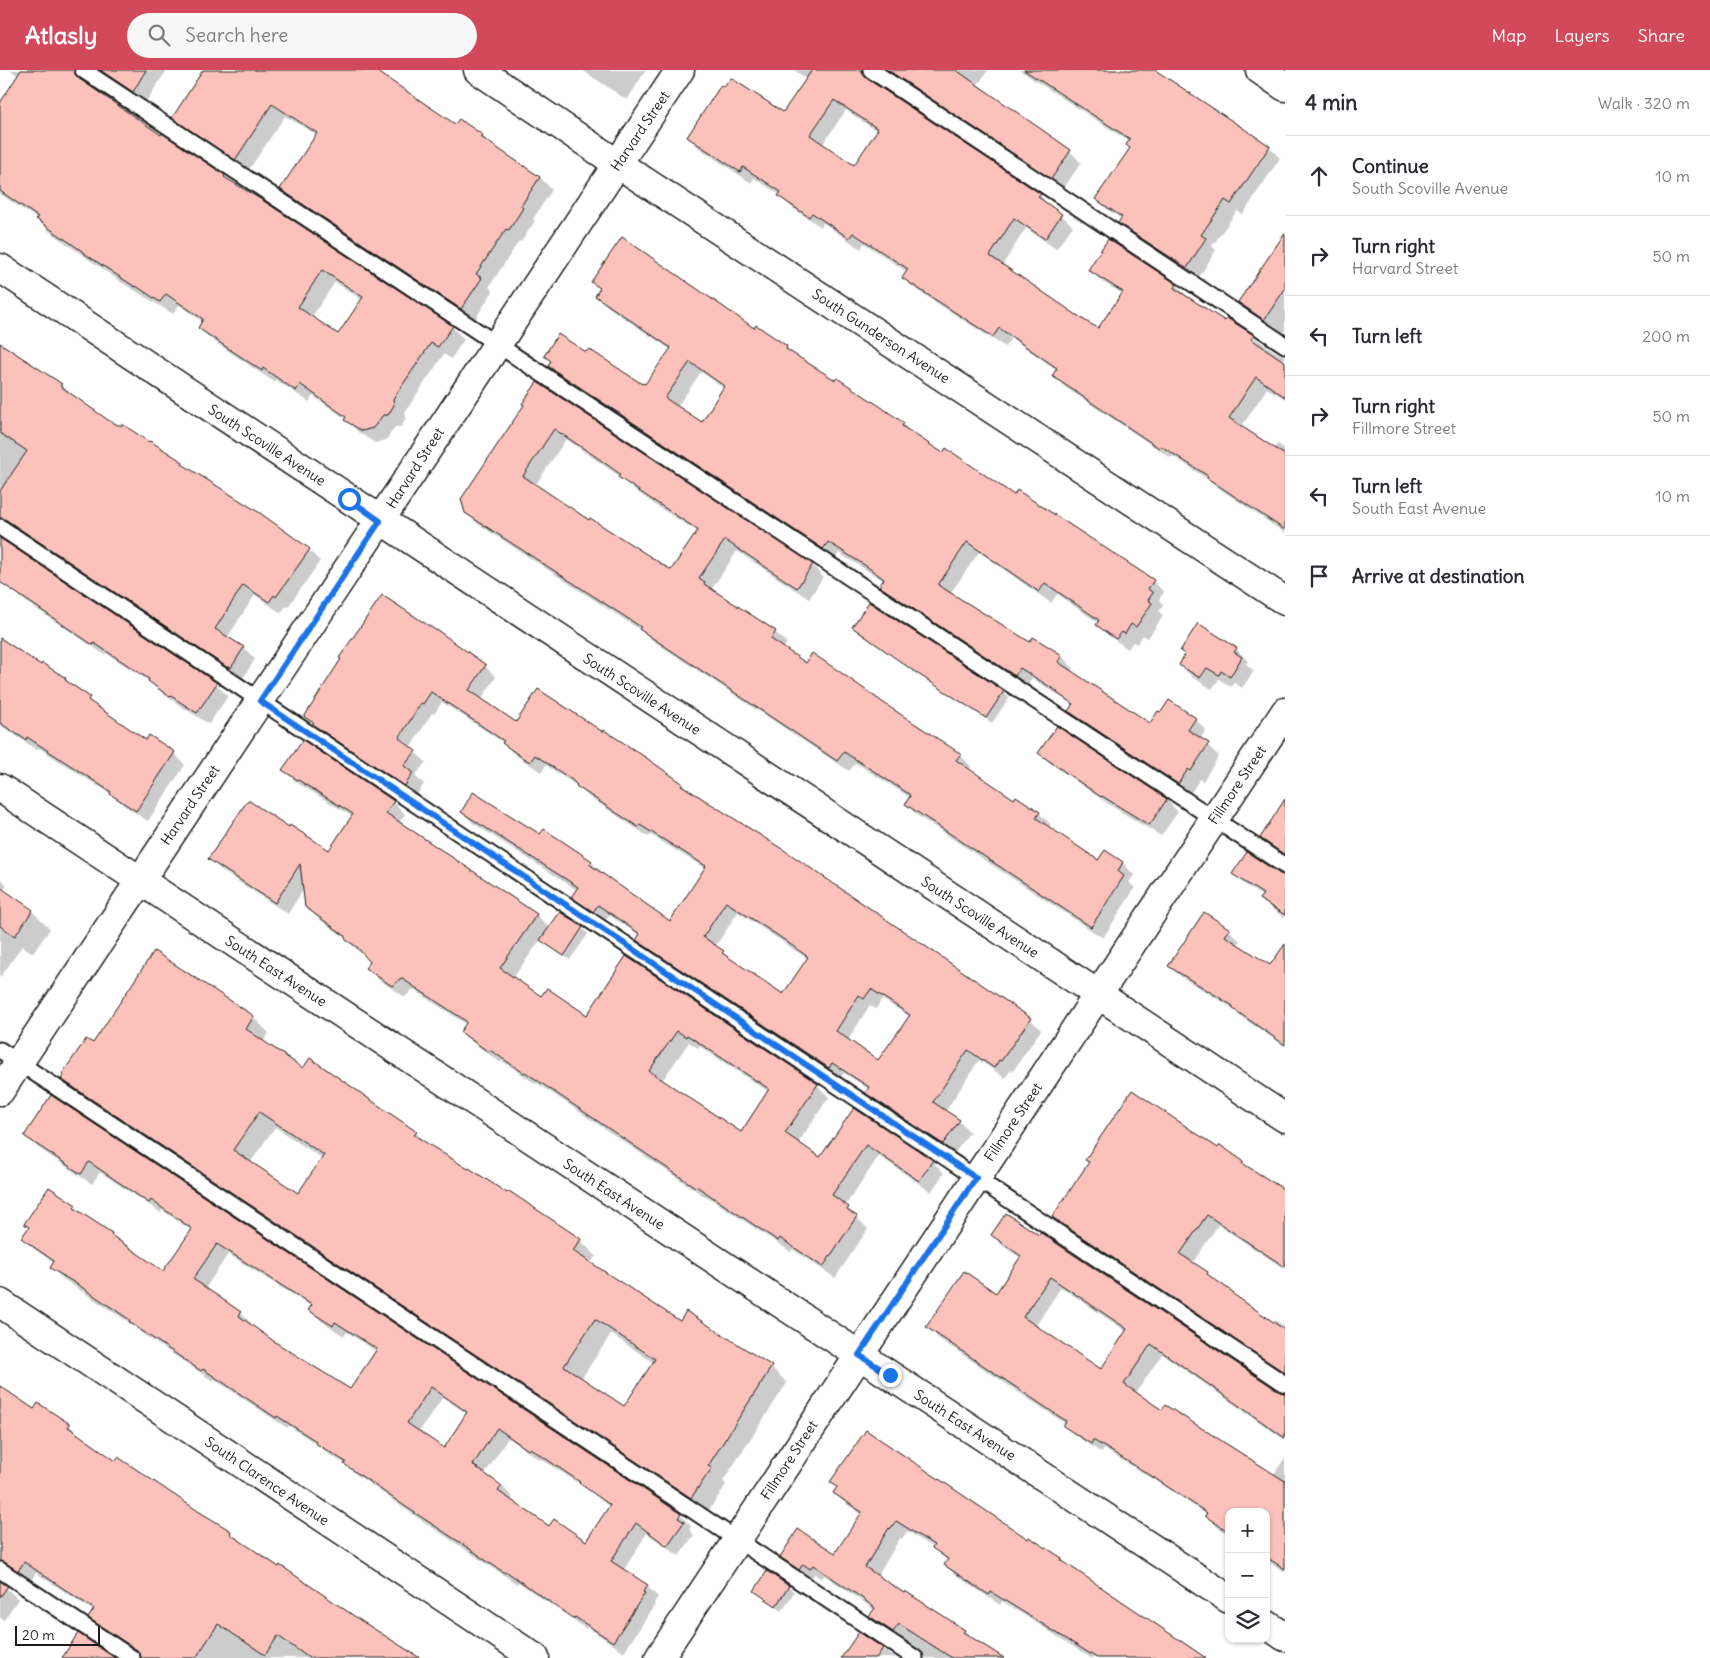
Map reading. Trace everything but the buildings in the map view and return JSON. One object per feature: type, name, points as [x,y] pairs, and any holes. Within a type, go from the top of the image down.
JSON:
[{"type":"street","name":"South Gunderson Avenue","points":[[478,70],[618,164],[1285,601]]},
{"type":"street","name":"Harvard Street","points":[[0,1091],[9,1056],[139,881],[680,70]]},
{"type":"street","points":[[1260,70],[1285,87]]},
{"type":"street","name":"South Scoville Avenue","points":[[0,268],[1285,1118]]},
{"type":"street","name":"Fillmore Street","points":[[659,1658],[1285,712]]},
{"type":"street","name":"South East Avenue","points":[[0,788],[1226,1598]]},
{"type":"street","name":"South Clarence Avenue","points":[[0,1303],[535,1658]]},
{"type":"street","points":[[1270,1627],[1285,1637]]},
{"type":"lane","points":[[83,70],[1285,866]]},
{"type":"lane","points":[[871,70],[1285,345]]},
{"type":"lane","points":[[0,527],[1285,1384]]},
{"type":"lane","points":[[9,1056],[915,1658]]},
{"type":"lane","points":[[0,1570],[132,1658]]},
{"type":"route","points":[[349,499],[380,521],[260,701],[976,1178],[859,1355],[890,1375]]}]
